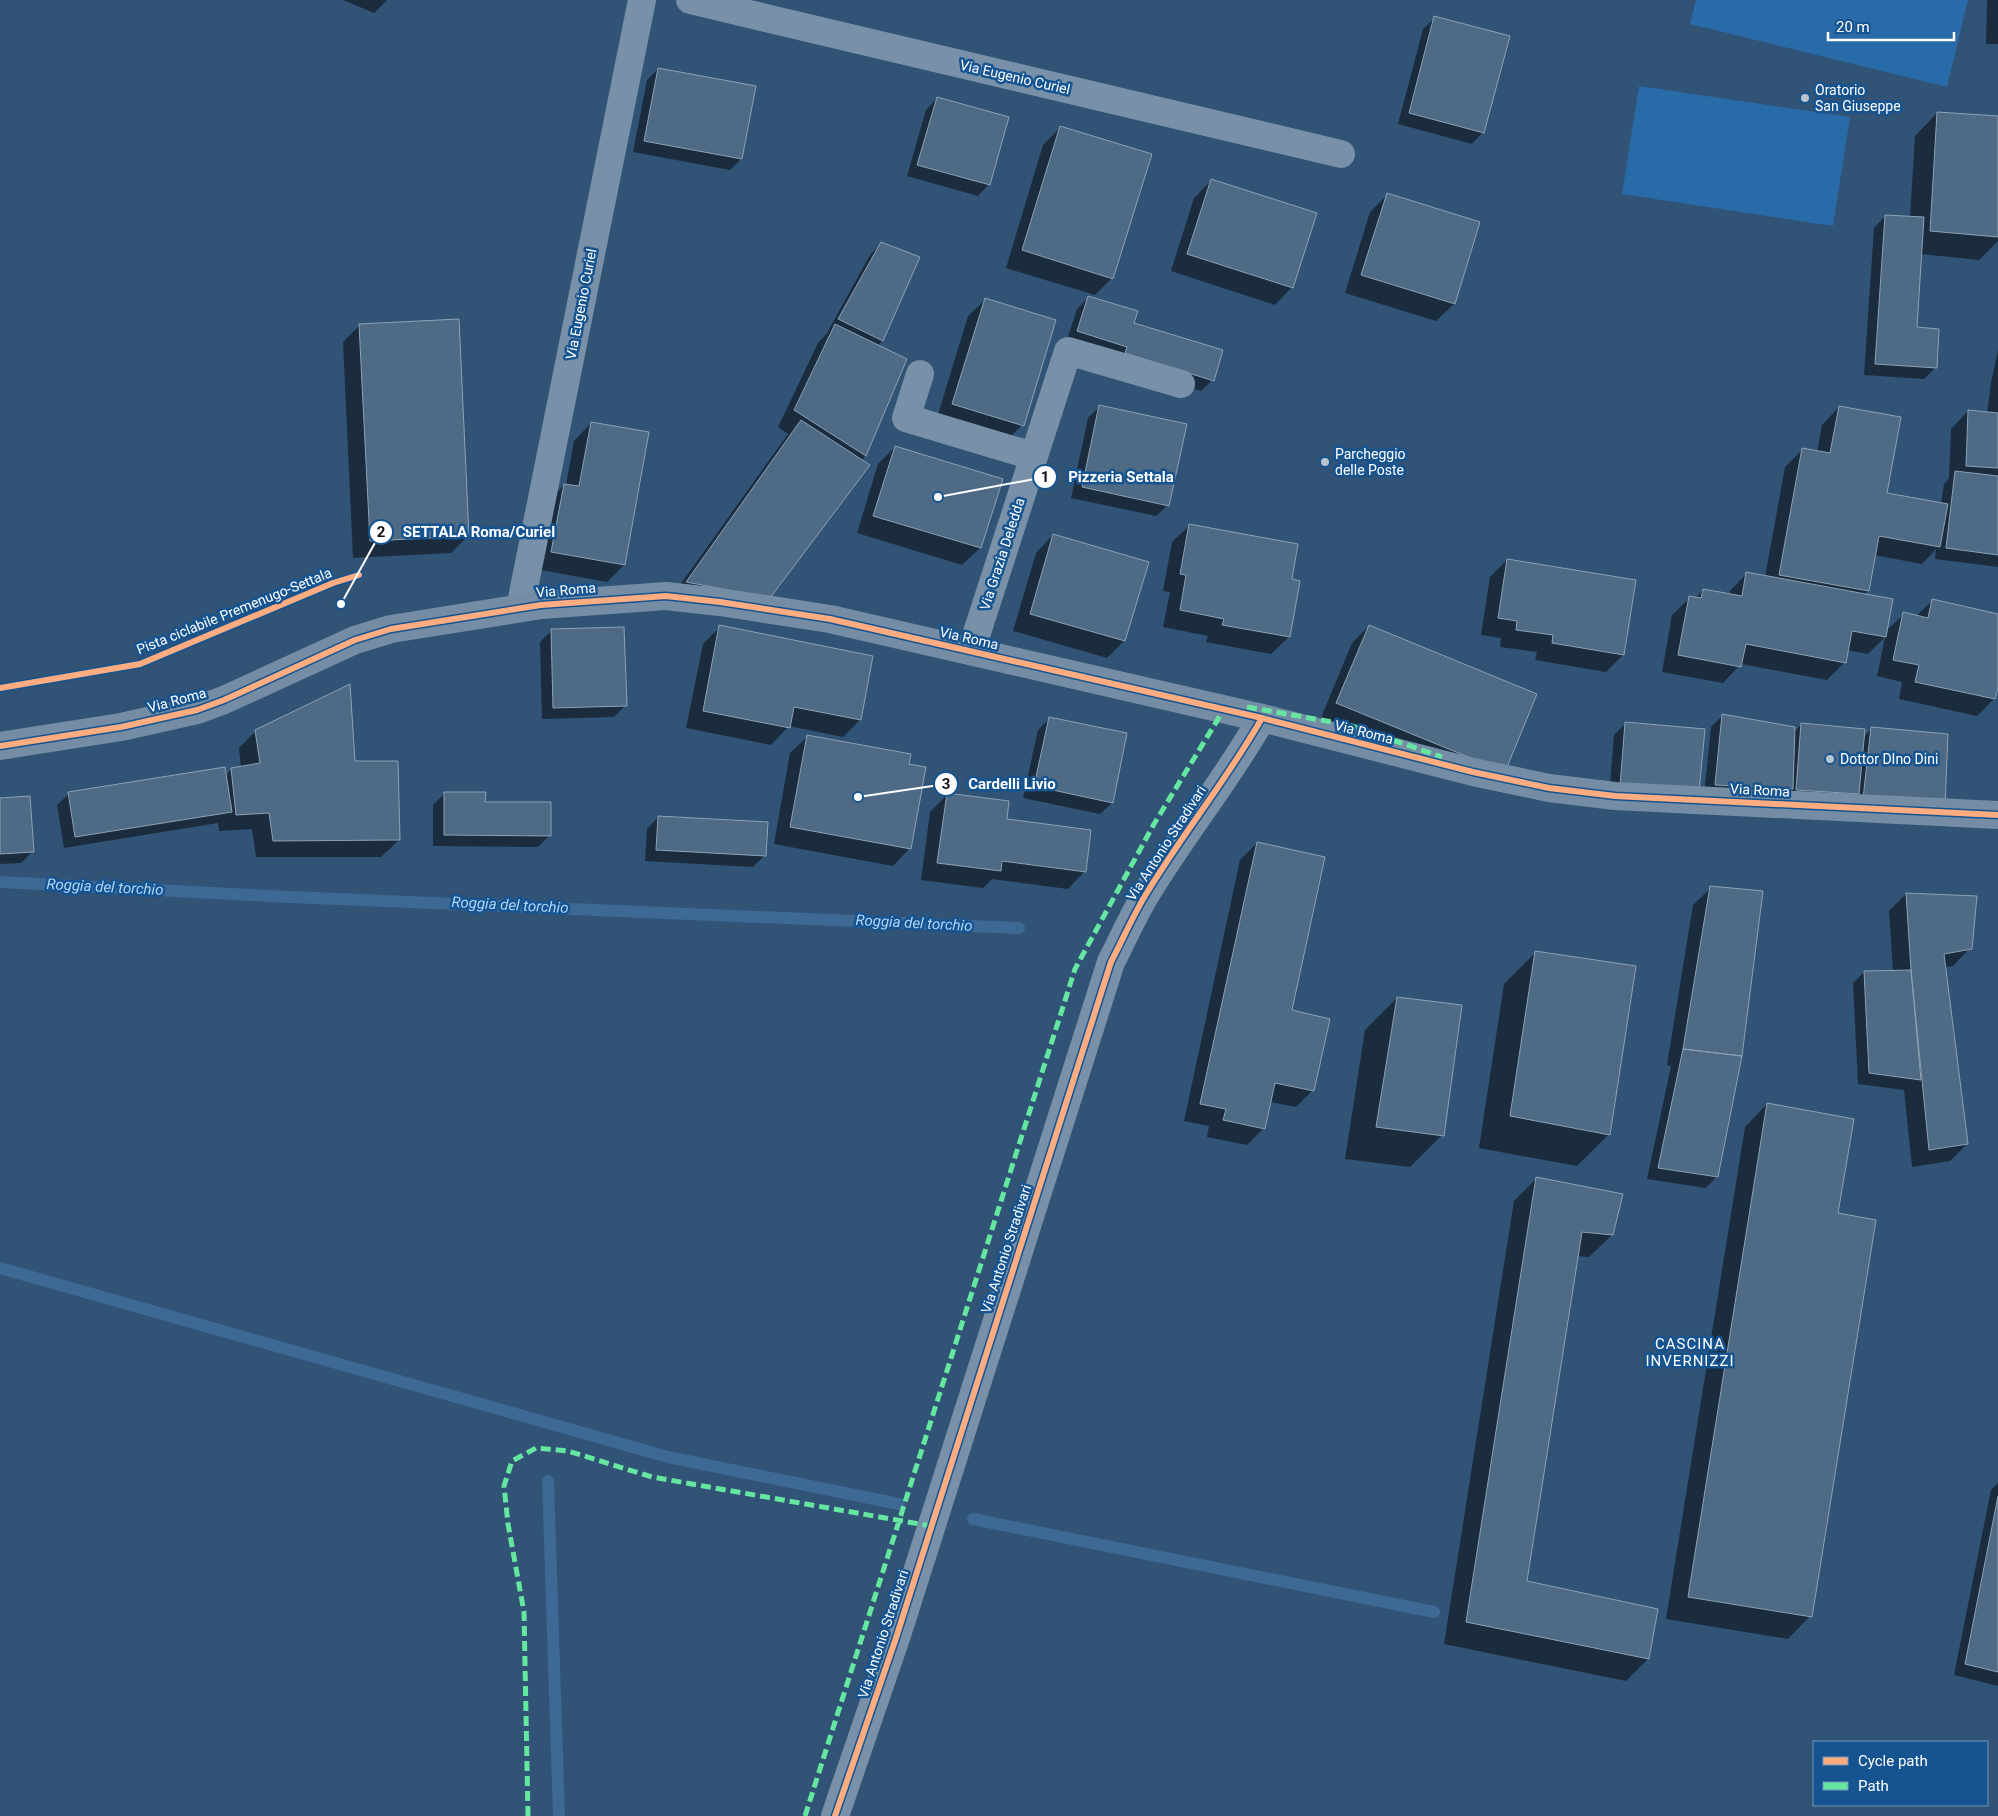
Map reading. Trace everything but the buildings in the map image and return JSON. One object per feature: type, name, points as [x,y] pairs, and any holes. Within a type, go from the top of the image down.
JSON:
[{"type":"street","name":"Via Eugenio Curiel","points":[[520,608],[642,0]]},
{"type":"street","name":"Via Eugenio Curiel","points":[[690,0],[1340,154]]},
{"type":"street","name":"Via Grazia Deledda","points":[[971,651],[1068,351],[1181,384]]},
{"type":"street","points":[[920,374],[906,418],[1033,456]]},
{"type":"street","name":"Via Roma","points":[[0,746],[121,727],[196,710],[368,635],[391,629],[520,608],[666,596],[830,619],[1262,718],[1473,772],[1576,792],[1615,796],[1998,815]]},
{"type":"street","name":"Via Antonio Stradivari","points":[[836,1816],[896,1638],[1111,962],[1146,893],[1185,833],[1244,751],[1262,718]]},
{"type":"shaded area","points":[[1696,0],[1968,0],[1947,87],[1690,24]]},
{"type":"shaded area","points":[[1639,86],[1850,117],[1833,226],[1622,194]]},
{"type":"waterway","name":"Roggia del torchio","points":[[0,882],[290,897],[1019,928]]},
{"type":"waterway","points":[[0,1268],[668,1457],[899,1504]]},
{"type":"waterway","points":[[548,1481],[559,1816]]},
{"type":"waterway","points":[[973,1519],[1434,1612]]},
{"type":"marked path","points":[[805,1816],[1075,969],[1154,824],[1226,706]]},
{"type":"marked path","points":[[1247,707],[1349,725],[1442,757]]},
{"type":"marked path","points":[[528,1816],[524,1612],[508,1524],[504,1486],[512,1461],[536,1448],[568,1451],[652,1477],[931,1526]]},
{"type":"cycle path","name":"Pista ciclabile Premenugo-Settala","points":[[0,688],[140,664],[333,583],[359,575]]},
{"type":"cycle path","points":[[0,746],[121,727],[197,710],[224,700],[355,640],[391,629],[541,605],[666,596],[720,602],[830,619],[1262,718],[1473,772],[1549,788],[1615,796],[1998,815]]},
{"type":"cycle path","points":[[835,1816],[896,1638],[1111,962],[1148,891],[1235,762],[1262,718]]},
{"type":"place","name":"Oratorio San Giuseppe","points":[[1805,98]]},
{"type":"place","name":"Parcheggio delle Poste","points":[[1325,462]]},
{"type":"place","name":"Pizzeria Settala","points":[[938,497]]},
{"type":"place","name":"SETTALA Roma/Curiel","points":[[341,604]]},
{"type":"place","name":"Dottor DIno Dini","points":[[1830,759]]},
{"type":"place","name":"Cardelli Livio","points":[[858,797]]},
{"type":"district","name":"CASCINA INVERNIZZI","points":[[1690,1352]]}]
